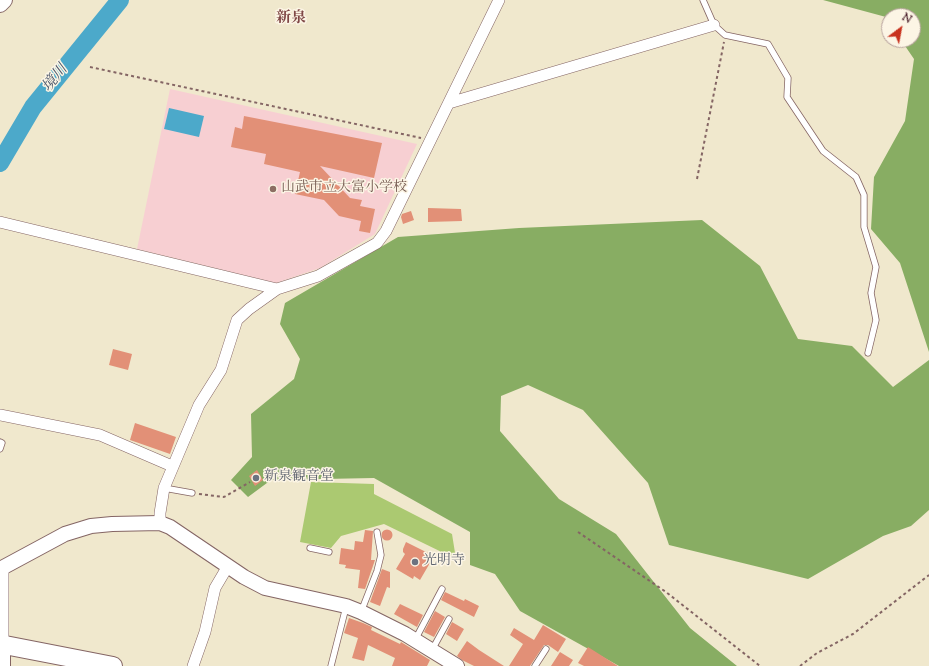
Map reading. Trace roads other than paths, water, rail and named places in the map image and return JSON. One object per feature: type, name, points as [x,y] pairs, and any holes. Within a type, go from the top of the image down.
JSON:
[{"type":"highway","points":[[1,644],[113,666]]},
{"type":"main road","points":[[0,4],[4,0]]},
{"type":"street","points":[[160,523],[164,488],[172,466],[199,404],[221,370],[237,320],[249,309],[277,289],[318,276],[378,243],[386,231],[499,0]]},
{"type":"street","points":[[449,103],[714,25]]},
{"type":"street","points":[[1,222],[277,289]]},
{"type":"street","points":[[0,415],[100,435],[172,466]]},
{"type":"street","points":[[3,666],[1,644],[2,568],[72,532],[92,526],[160,523],[170,527],[244,577],[265,588],[346,606],[361,612],[415,640],[457,666]]},
{"type":"street","points":[[193,666],[205,632],[215,588],[228,566]]},
{"type":"lane","points":[[703,0],[714,25],[725,35],[768,44],[788,78],[787,97],[823,151],[856,177],[864,195],[864,227],[876,267],[871,292],[876,320],[868,354]]},
{"type":"lane","points":[[0,442],[2,443],[0,449]]},
{"type":"lane","points":[[164,488],[192,493]]},
{"type":"lane","points":[[361,612],[378,571],[381,556],[377,532]]},
{"type":"lane","points":[[310,548],[329,552]]},
{"type":"lane","points":[[415,640],[442,589]]},
{"type":"lane","points":[[331,666],[346,606]]},
{"type":"lane","points":[[432,650],[449,619]]},
{"type":"lane","points":[[535,666],[546,650]]},
{"type":"water","points":[[169,108],[204,116],[199,137],[164,129]]},
{"type":"waterway","name":"境川","points":[[0,163],[33,107],[120,0]]},
{"type":"place","name":"山武市立大富小学校","points":[[273,189]]},
{"type":"place","name":"新泉観音堂","points":[[256,478]]},
{"type":"place","name":"光明寺","points":[[415,562]]},
{"type":"district","name":"新泉","points":[[291,19]]}]
